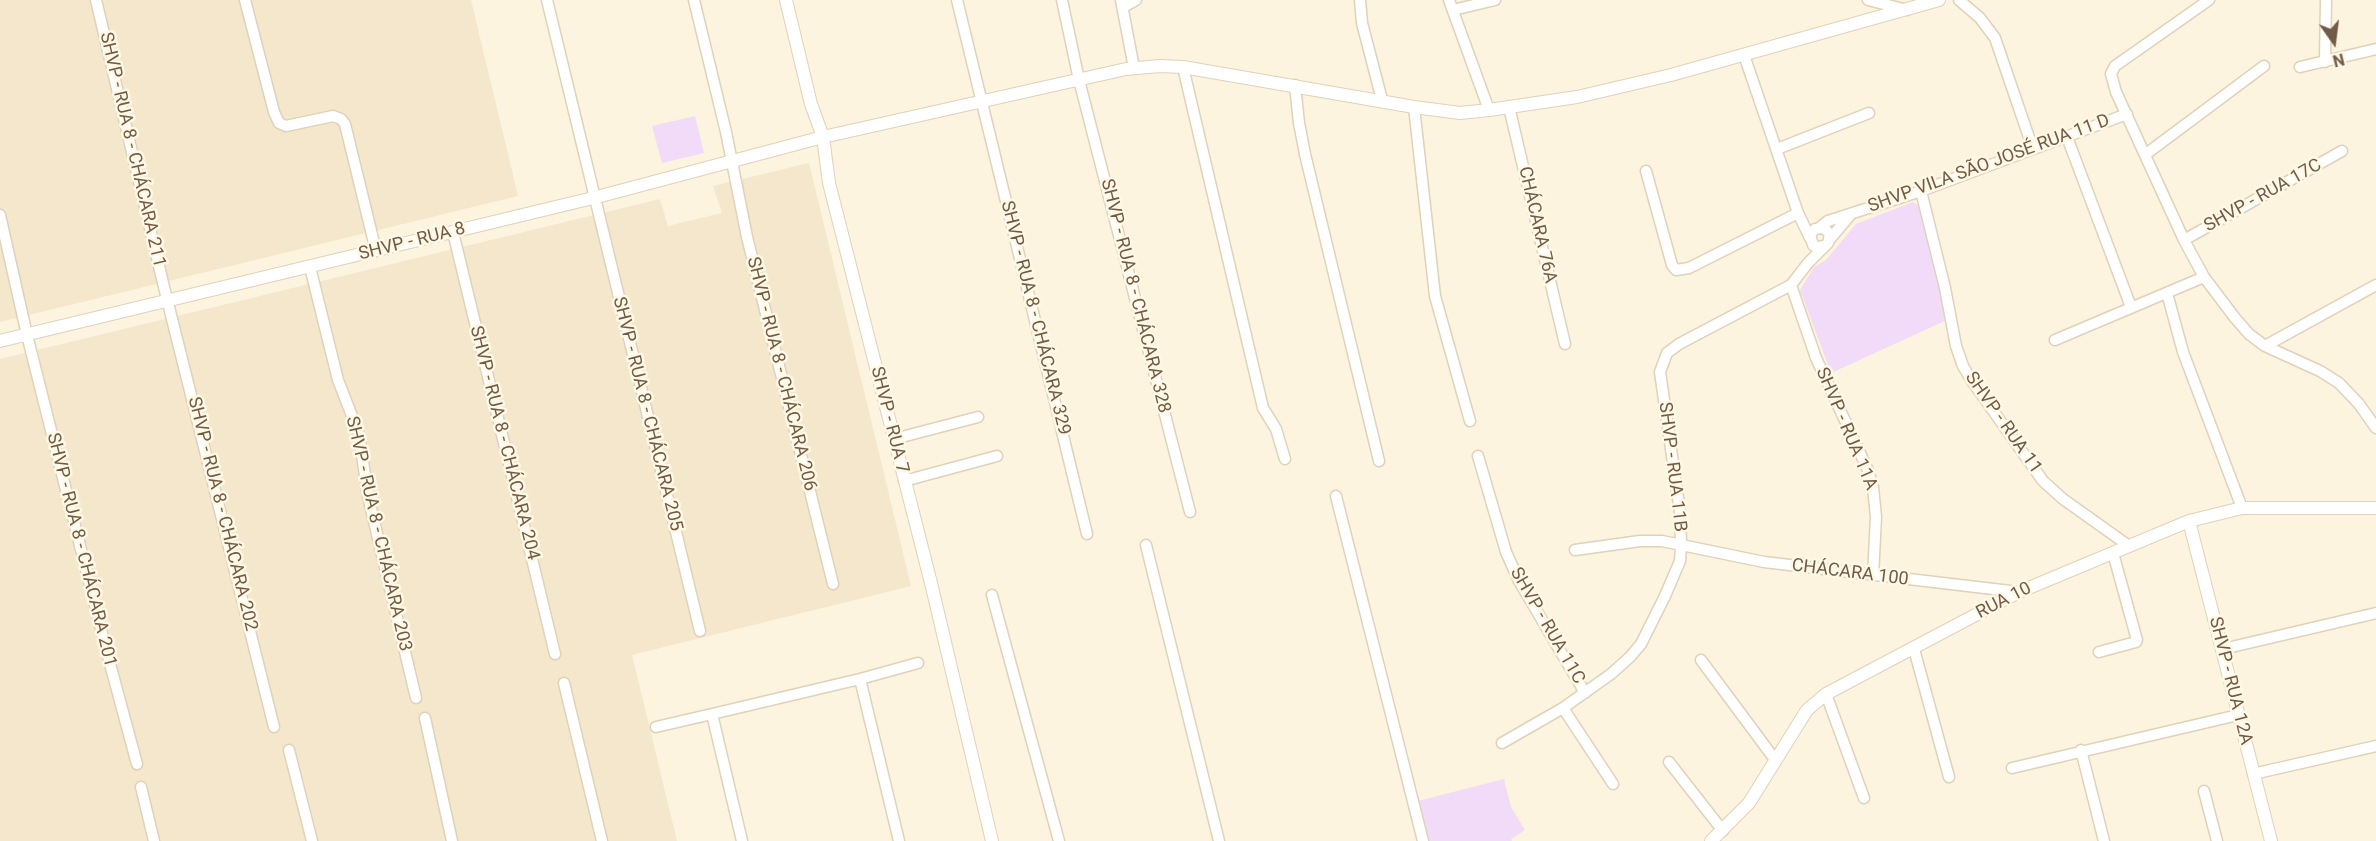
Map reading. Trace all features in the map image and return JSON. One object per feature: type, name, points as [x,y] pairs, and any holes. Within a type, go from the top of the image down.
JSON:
[{"type":"street","name":"SHVP - RUA 8 - CHÁCARA 211","points":[[96,0],[168,301]]},
{"type":"street","points":[[245,0],[274,112],[279,123],[286,126],[333,116],[345,123],[376,251]]},
{"type":"street","name":"SHVP - RUA 8 - CHÁCARA 205","points":[[547,0],[593,198],[700,631]]},
{"type":"street","name":"SHVP - RUA 8 - CHÁCARA 206","points":[[694,0],[832,584]]},
{"type":"street","name":"SHVP - RUA 7","points":[[786,0],[811,104],[823,137],[829,183],[992,841]]},
{"type":"street","name":"SHVP - RUA 8 - CHÁCARA 329","points":[[957,0],[1087,534]]},
{"type":"street","name":"SHVP - RUA 8 - CHÁCARA 328","points":[[1062,0],[1080,80],[1190,512]]},
{"type":"street","points":[[1134,68],[1122,4],[1136,0]]},
{"type":"street","points":[[1360,0],[1362,23],[1382,100]]},
{"type":"street","points":[[1489,110],[1451,5],[1495,0]]},
{"type":"street","points":[[1868,0],[1913,6]]},
{"type":"street","name":"SHVP - RUA 8","points":[[0,341],[593,198],[823,137],[1134,68],[1183,67],[1460,113],[1577,97],[1744,55],[1939,0]]},
{"type":"street","points":[[1959,0],[1980,18],[1995,38],[2033,149]]},
{"type":"street","points":[[2209,0],[2114,68],[2111,74],[2113,84],[2184,240],[2204,277],[2249,334],[2265,346],[2320,370],[2339,383],[2375,422]]},
{"type":"street","points":[[2325,62],[2326,0]]},
{"type":"street","points":[[2300,67],[2376,49]]},
{"type":"street","points":[[1744,55],[1799,216],[1814,234],[1816,247],[1827,243],[1827,231],[1814,234]]},
{"type":"street","points":[[2146,154],[2264,66]]},
{"type":"street","points":[[1183,67],[1263,408],[1276,429],[1285,459]]},
{"type":"street","points":[[1295,85],[1305,154],[1379,461]]},
{"type":"street","points":[[1413,107],[1435,296],[1470,421]]},
{"type":"street","name":"CHÁCARA 76A","points":[[1509,107],[1565,344]]},
{"type":"street","points":[[1777,149],[1869,113]]},
{"type":"street","name":"SHVP VILA SÃO JOSÉ RUA 11 D","points":[[1814,234],[1828,221],[1921,191],[2127,114]]},
{"type":"street","points":[[2067,137],[2131,307]]},
{"type":"street","name":"SHVP - RUA 17C","points":[[2184,240],[2343,151]]},
{"type":"street","points":[[1646,171],[1672,265],[1678,271],[1799,216]]},
{"type":"street","name":"SHVP - RUA 11","points":[[1921,191],[1945,288],[1956,346],[1972,381],[2043,481],[2063,499],[2129,546]]},
{"type":"street","name":"SHVP - RUA 11B","points":[[1502,744],[1563,708],[1630,657],[1641,644],[1680,561],[1682,545],[1679,502],[1660,372],[1667,353],[1679,344],[1791,285],[1808,262],[1852,214]]},
{"type":"street","name":"SHVP - RUA 8 - CHÁCARA 201","points":[[0,215],[27,335],[136,764]]},
{"type":"street","name":"SHVP - RUA 8 - CHÁCARA 204","points":[[453,231],[555,654]]},
{"type":"street","points":[[1808,262],[1814,234]]},
{"type":"street","name":"SHVP - RUA 8 - CHÁCARA 203","points":[[310,267],[338,380],[359,434],[370,506],[416,698]]},
{"type":"street","points":[[2055,340],[2204,277]]},
{"type":"street","name":"SHVP - RUA 11A","points":[[1791,285],[1816,358],[1867,468],[1873,487],[1876,517],[1873,576]]},
{"type":"street","points":[[2265,346],[2376,285]]},
{"type":"street","points":[[2167,293],[2183,352],[2242,508]]},
{"type":"street","name":"SHVP - RUA 8 - CHÁCARA 202","points":[[168,301],[274,727]]},
{"type":"street","points":[[894,440],[978,417]]},
{"type":"street","points":[[904,481],[997,456]]},
{"type":"street","name":"SHVP - RUA 11C","points":[[1478,456],[1506,552],[1519,581],[1585,693]]},
{"type":"street","points":[[1336,496],[1423,841]]},
{"type":"street","name":"RUA 10","points":[[1710,841],[1723,831],[1749,803],[1807,710],[1826,694],[2019,592],[2189,521],[2242,508],[2376,508]]},
{"type":"street","name":"SHVP - RUA 12A","points":[[2189,521],[2271,841]]},
{"type":"street","name":"CHÁCARA 100","points":[[1575,550],[1662,541],[1764,562],[2019,592]]},
{"type":"street","points":[[1146,545],[1219,841]]},
{"type":"street","points":[[2099,652],[2137,640],[2113,554]]},
{"type":"street","points":[[992,595],[1059,841]]},
{"type":"street","points":[[2223,649],[2376,613]]},
{"type":"street","points":[[1914,649],[1949,777]]},
{"type":"street","points":[[1701,660],[1776,761]]},
{"type":"street","points":[[656,727],[918,663]]},
{"type":"street","points":[[860,679],[899,841]]},
{"type":"street","points":[[564,683],[602,841]]},
{"type":"street","points":[[1826,694],[1864,798]]},
{"type":"street","points":[[1563,708],[1613,784]]},
{"type":"street","points":[[712,714],[742,841]]},
{"type":"street","points":[[2012,768],[2238,715]]},
{"type":"street","points":[[425,718],[452,841]]},
{"type":"street","points":[[2253,774],[2376,746]]},
{"type":"street","points":[[289,750],[312,841]]},
{"type":"street","points":[[2082,750],[2104,841]]},
{"type":"street","points":[[1669,762],[1723,831]]},
{"type":"street","points":[[141,788],[154,841]]},
{"type":"street","points":[[2204,791],[2217,841]]},
{"type":"shaded area","points":[[0,0],[471,0],[518,196],[0,322]]},
{"type":"shaded area","points":[[695,116],[704,153],[662,163],[652,126]]},
{"type":"shaded area","points":[[809,163],[911,586],[632,655],[677,841],[0,841],[0,359],[660,199],[668,226],[722,213],[713,186]]},
{"type":"shaded area","points":[[1913,202],[1919,206],[1938,270],[1947,320],[1831,373],[1800,290],[1814,267],[1826,260],[1856,224]]},
{"type":"shaded area","points":[[1504,779],[1511,807],[1525,830],[1511,839],[1512,841],[1428,841],[1418,801]]}]
